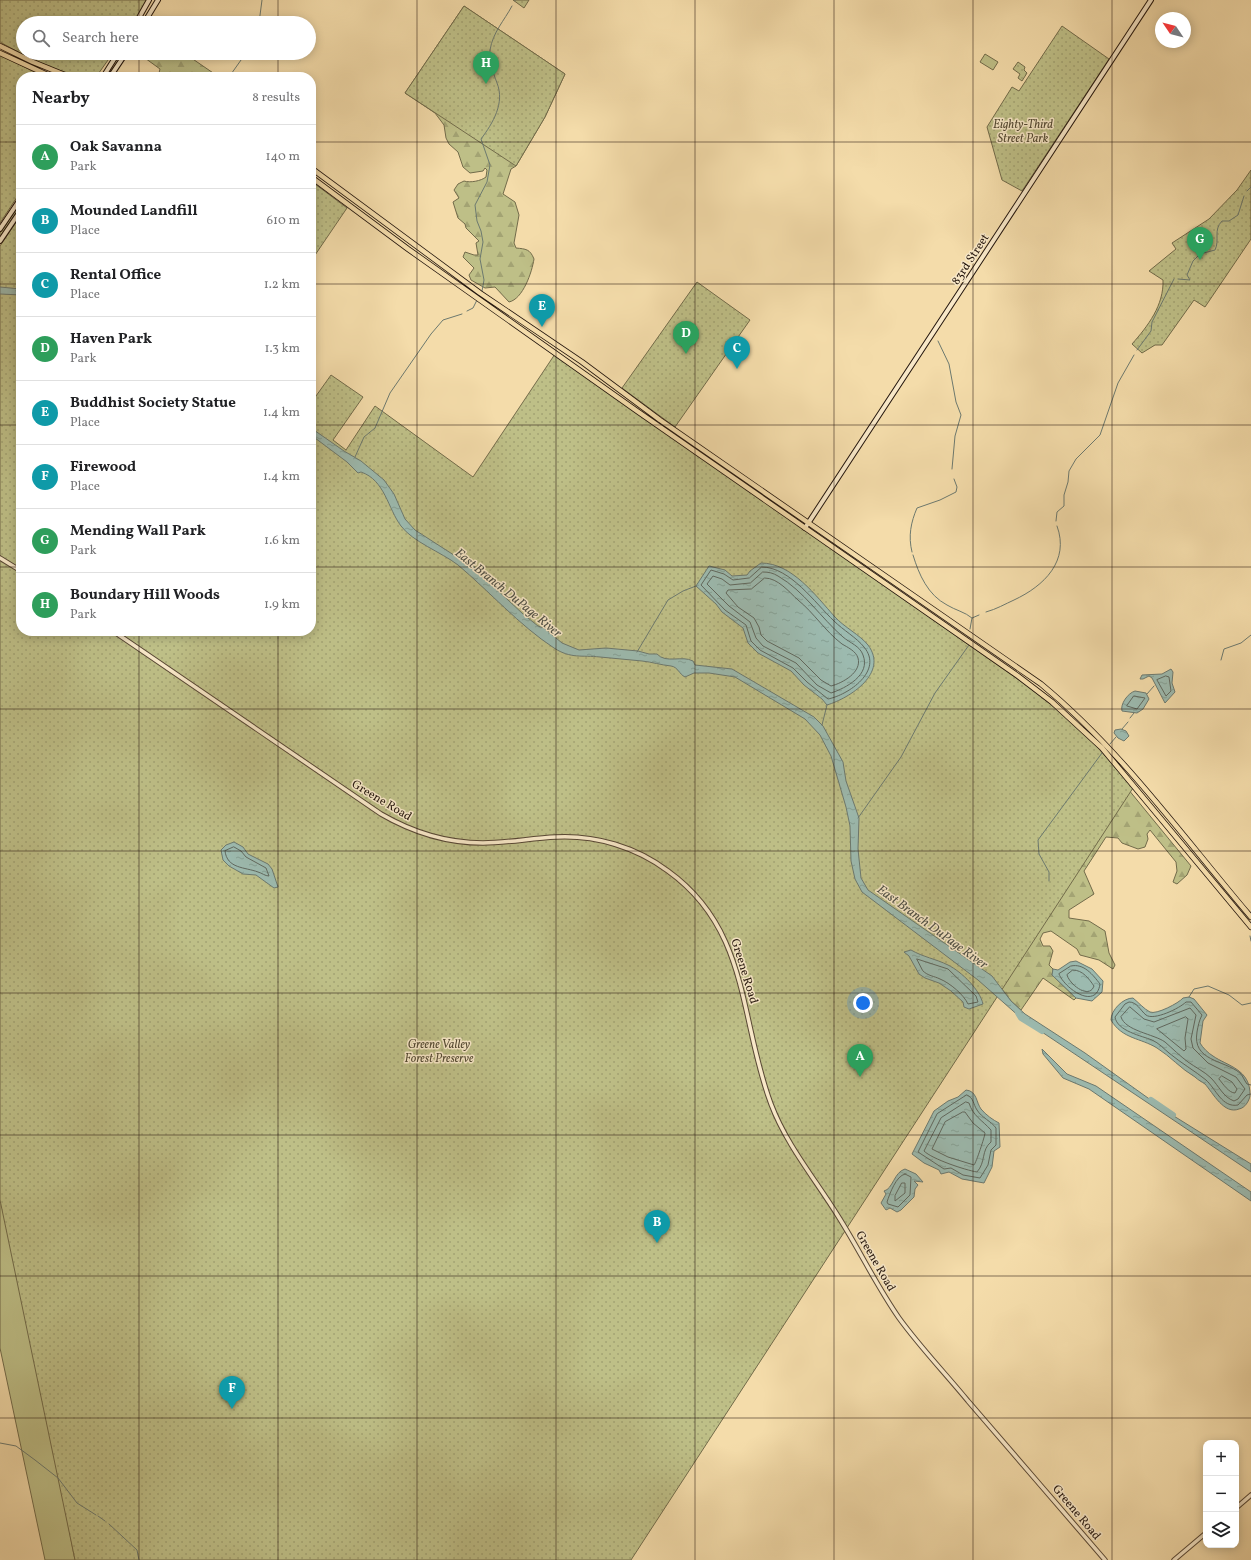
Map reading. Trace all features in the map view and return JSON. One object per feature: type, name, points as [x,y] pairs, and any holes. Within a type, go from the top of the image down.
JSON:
[{"type":"main road","points":[[140,16],[150,0]]},
{"type":"main road","points":[[148,16],[158,0]]},
{"type":"main road","name":"83rd Street","points":[[805,528],[1151,0]]},
{"type":"main road","points":[[0,46],[16,54]]},
{"type":"main road","points":[[0,53],[41,72]]},
{"type":"main road","points":[[29,60],[58,72]]},
{"type":"main road","points":[[106,72],[114,60]]},
{"type":"main road","points":[[113,72],[121,60]]},
{"type":"main road","points":[[316,172],[480,293],[582,362],[660,420],[1041,684],[1064,703],[1109,746],[1251,917]]},
{"type":"main road","points":[[316,181],[415,253],[1041,693],[1094,740],[1251,928]]},
{"type":"main road","points":[[0,229],[16,205]]},
{"type":"main road","points":[[0,241],[16,217]]},
{"type":"street","points":[[0,558],[16,567]]},
{"type":"street","name":"Greene Road","points":[[120,636],[380,814],[399,824],[432,836],[466,842],[496,843],[558,837],[596,840],[617,845],[640,854],[661,866],[685,884],[710,912],[731,952],[766,1088],[781,1126],[840,1218],[891,1305],[921,1345],[1105,1560]]},
{"type":"street","points":[[1239,1505],[1251,1495]]},
{"type":"street","points":[[1174,1560],[1203,1536]]},
{"type":"green space","points":[[0,0],[148,0],[138,16],[16,16],[16,50],[0,42]]},
{"type":"green space","points":[[513,0],[529,0],[524,8]]},
{"type":"green space","points":[[464,6],[565,74],[545,117],[516,166],[511,169],[503,194],[515,202],[519,215],[514,243],[516,248],[527,250],[531,253],[534,259],[529,278],[523,291],[514,300],[509,302],[495,287],[485,288],[471,280],[469,275],[474,268],[463,257],[465,252],[478,255],[476,243],[479,241],[458,218],[453,202],[459,198],[454,190],[458,184],[464,181],[478,181],[486,177],[487,170],[485,168],[483,171],[470,173],[463,167],[458,152],[449,144],[446,138],[444,125],[435,113],[405,93]]},
{"type":"green space","points":[[464,6],[565,74],[545,117],[516,166],[405,93]]},
{"type":"green space","name":"Eighty-Third Street Park","points":[[1062,26],[1109,59],[1022,191],[1002,180],[987,127],[1012,87],[1019,91]]},
{"type":"green space","points":[[985,54],[998,62],[993,70],[980,62]]},
{"type":"green space","points":[[0,55],[35,72],[16,72],[16,199],[0,223]]},
{"type":"green space","points":[[34,60],[108,60],[100,72],[64,72]]},
{"type":"green space","points":[[148,60],[194,60],[212,72],[159,72],[160,69]]},
{"type":"green space","points":[[1018,62],[1025,67],[1024,70],[1027,73],[1022,81],[1018,78],[1020,74],[1013,69]]},
{"type":"green space","points":[[1251,170],[1251,239],[1205,307],[1194,300],[1162,345],[1155,345],[1142,353],[1132,344],[1154,315],[1163,289],[1163,280],[1149,271],[1176,249],[1172,243],[1209,219],[1237,190]]},
{"type":"green space","points":[[316,185],[347,208],[316,254]]},
{"type":"green space","points":[[16,209],[16,213],[0,236],[0,233]]},
{"type":"green space","name":"Greene Valley Forest Preserve","points":[[16,222],[16,636],[316,636],[316,396],[331,375],[363,397],[333,440],[346,450],[375,406],[473,477],[555,354],[1026,685],[1067,717],[1099,749],[1133,788],[631,1560],[75,1560],[0,1200],[0,246]]},
{"type":"green space","points":[[697,282],[750,320],[675,427],[622,388]]},
{"type":"green space","points":[[1128,789],[1191,866],[1187,875],[1177,884],[1173,882],[1177,871],[1176,862],[1150,830],[1147,834],[1148,839],[1145,847],[1138,849],[1122,843],[1118,838],[1106,837],[1084,871],[1094,894],[1069,910],[1069,918],[1089,921],[1105,931],[1109,953],[1115,965],[1113,969],[1099,960],[1080,955],[1077,949],[1051,931],[1043,933],[1040,939],[1043,946],[1050,946],[1053,951],[1049,965],[1053,969],[1052,975],[1076,998],[1074,1000],[1043,978],[1021,1010],[1011,1001],[992,976]]},
{"type":"green space","points":[[0,1053],[67,1519],[75,1560],[45,1560],[0,1348]]},
{"type":"water","points":[[0,287],[16,289],[16,295],[0,294]]},
{"type":"water","points":[[316,431],[361,461],[384,480],[394,494],[405,519],[415,530],[460,559],[470,561],[478,572],[523,614],[538,626],[544,628],[562,643],[579,650],[606,648],[638,651],[649,654],[657,654],[661,657],[669,659],[689,659],[693,661],[695,665],[732,669],[814,717],[823,726],[843,762],[846,781],[859,818],[858,849],[861,878],[868,890],[992,976],[1011,1001],[1025,1014],[1085,1053],[1169,1113],[1251,1164],[1251,1172],[1021,1018],[978,980],[862,892],[855,879],[851,861],[850,826],[831,756],[820,735],[805,719],[735,677],[709,673],[694,673],[685,677],[671,666],[605,657],[577,656],[566,654],[554,648],[517,619],[458,565],[406,532],[401,526],[376,481],[361,472],[358,473],[347,462],[316,439]]},
{"type":"water","points":[[761,563],[772,564],[783,568],[793,575],[811,591],[839,621],[868,645],[873,655],[874,665],[864,683],[846,697],[827,705],[822,699],[804,685],[791,671],[758,653],[748,643],[743,628],[722,612],[716,604],[696,586],[709,566],[725,570],[732,576],[747,575]]},
{"type":"water","points":[[1171,669],[1173,672],[1172,683],[1175,692],[1165,703],[1152,678],[1149,676],[1140,679],[1142,675],[1162,674]]},
{"type":"water","points":[[1135,691],[1146,693],[1149,699],[1143,709],[1137,713],[1122,711],[1122,705],[1125,699]]},
{"type":"water","points":[[1121,729],[1126,731],[1129,736],[1124,741],[1118,738],[1114,733],[1115,730]]},
{"type":"water","points":[[234,842],[243,847],[248,854],[268,864],[272,869],[278,887],[274,888],[256,875],[243,874],[229,866],[223,860],[221,850],[226,845]]},
{"type":"water","points":[[911,950],[948,965],[959,972],[974,987],[983,1004],[969,1009],[964,1007],[963,1002],[951,991],[939,983],[919,974],[909,956],[904,952]]},
{"type":"water","points":[[1076,961],[1092,969],[1103,981],[1102,992],[1092,1001],[1076,998],[1052,975],[1053,969],[1058,970],[1070,962]]},
{"type":"water","points":[[1189,997],[1194,999],[1207,1015],[1203,1021],[1201,1045],[1211,1055],[1237,1070],[1247,1080],[1250,1096],[1246,1104],[1241,1108],[1234,1110],[1228,1109],[1219,1102],[1205,1084],[1157,1048],[1126,1035],[1115,1026],[1111,1020],[1115,1009],[1125,1000],[1133,998],[1150,1012],[1157,1012],[1177,1003],[1183,998]]},
{"type":"water","points":[[1042,1049],[1067,1074],[1096,1086],[1251,1192],[1251,1201],[1089,1089],[1063,1078],[1043,1054]]},
{"type":"water","points":[[966,1090],[972,1092],[983,1111],[999,1123],[1000,1147],[994,1151],[992,1167],[984,1183],[962,1179],[949,1172],[941,1174],[939,1170],[924,1163],[912,1154],[934,1111],[948,1101],[958,1097]]},
{"type":"water","points":[[905,1169],[916,1174],[923,1182],[914,1181],[918,1185],[915,1189],[914,1197],[901,1210],[897,1212],[890,1208],[886,1210],[881,1203],[886,1194],[884,1191],[890,1187],[898,1173]]},
{"type":"waterway","points":[[260,16],[262,0]]},
{"type":"waterway","points":[[482,291],[484,280],[480,259],[483,242],[477,221],[475,205],[487,182],[490,165],[481,139],[493,120],[500,98],[491,63],[490,50],[496,32],[512,6]]},
{"type":"waterway","points":[[233,72],[241,60]]},
{"type":"waterway","points":[[1247,191],[1251,187]]},
{"type":"waterway","points":[[1178,279],[1190,280],[1187,275],[1193,261],[1200,254],[1215,250],[1219,224],[1222,221],[1229,221],[1238,215],[1244,196]]},
{"type":"waterway","points":[[1137,350],[1151,331],[1152,322],[1174,279]]},
{"type":"waterway","points":[[467,311],[473,308],[477,300]]},
{"type":"waterway","points":[[375,428],[390,393],[431,334],[443,320],[462,314]]},
{"type":"waterway","points":[[938,341],[949,364],[956,402],[961,415],[955,436],[952,469]]},
{"type":"waterway","points":[[1056,521],[1057,512],[1064,506],[1064,495],[1068,482],[1069,471],[1076,459],[1100,435],[1118,383],[1134,355]]},
{"type":"waterway","points":[[355,457],[364,437],[375,428]]},
{"type":"waterway","points":[[912,552],[910,540],[911,529],[917,508],[940,500],[956,492],[957,487],[954,479]]},
{"type":"waterway","points":[[986,612],[1025,594],[1044,580],[1052,571],[1060,550],[1060,539],[1057,526]]},
{"type":"waterway","points":[[913,555],[921,577],[929,590],[940,601],[972,618]]},
{"type":"waterway","points":[[637,652],[668,600],[683,591],[696,586]]},
{"type":"waterway","points":[[970,629],[972,618],[979,615]]},
{"type":"waterway","points":[[1221,660],[1224,649],[1241,643],[1251,635]]},
{"type":"waterway","points":[[858,818],[901,757],[935,693],[969,645]]},
{"type":"waterway","points":[[1147,694],[1154,686]]},
{"type":"waterway","points":[[822,725],[827,705]]},
{"type":"waterway","points":[[1130,718],[1134,713]]},
{"type":"waterway","points":[[1122,729],[1128,722]]},
{"type":"waterway","points":[[1110,744],[1116,737]]},
{"type":"waterway","points":[[1049,881],[1049,872],[1039,854],[1038,840],[1102,753]]},
{"type":"waterway","points":[[1250,936],[1251,941]]},
{"type":"waterway","points":[[1189,997],[1194,989],[1208,986],[1229,995],[1242,1005],[1251,1003]]},
{"type":"waterway","name":"East Branch DuPage River","points":[[1018,1013],[1021,1018],[1042,1031]]},
{"type":"waterway","name":"East Branch DuPage River","points":[[1151,1100],[1173,1115]]},
{"type":"waterway","points":[[0,1443],[16,1446],[35,1460],[58,1478],[77,1503],[96,1515]]},
{"type":"waterway","points":[[98,1516],[105,1521]]},
{"type":"waterway","points":[[109,1524],[137,1550],[139,1560]]},
{"type":"place","name":"Boundary Hill Woods","points":[[486,84]]},
{"type":"place","name":"Mending Wall Park","points":[[1200,260]]},
{"type":"place","name":"Buddhist Society Statue","points":[[542,327]]},
{"type":"place","name":"Haven Park","points":[[686,354]]},
{"type":"place","name":"Rental Office","points":[[737,369]]},
{"type":"place","name":"Oak Savanna","points":[[860,1077]]},
{"type":"place","name":"Mounded Landfill","points":[[657,1243]]},
{"type":"place","name":"Firewood","points":[[232,1409]]}]
